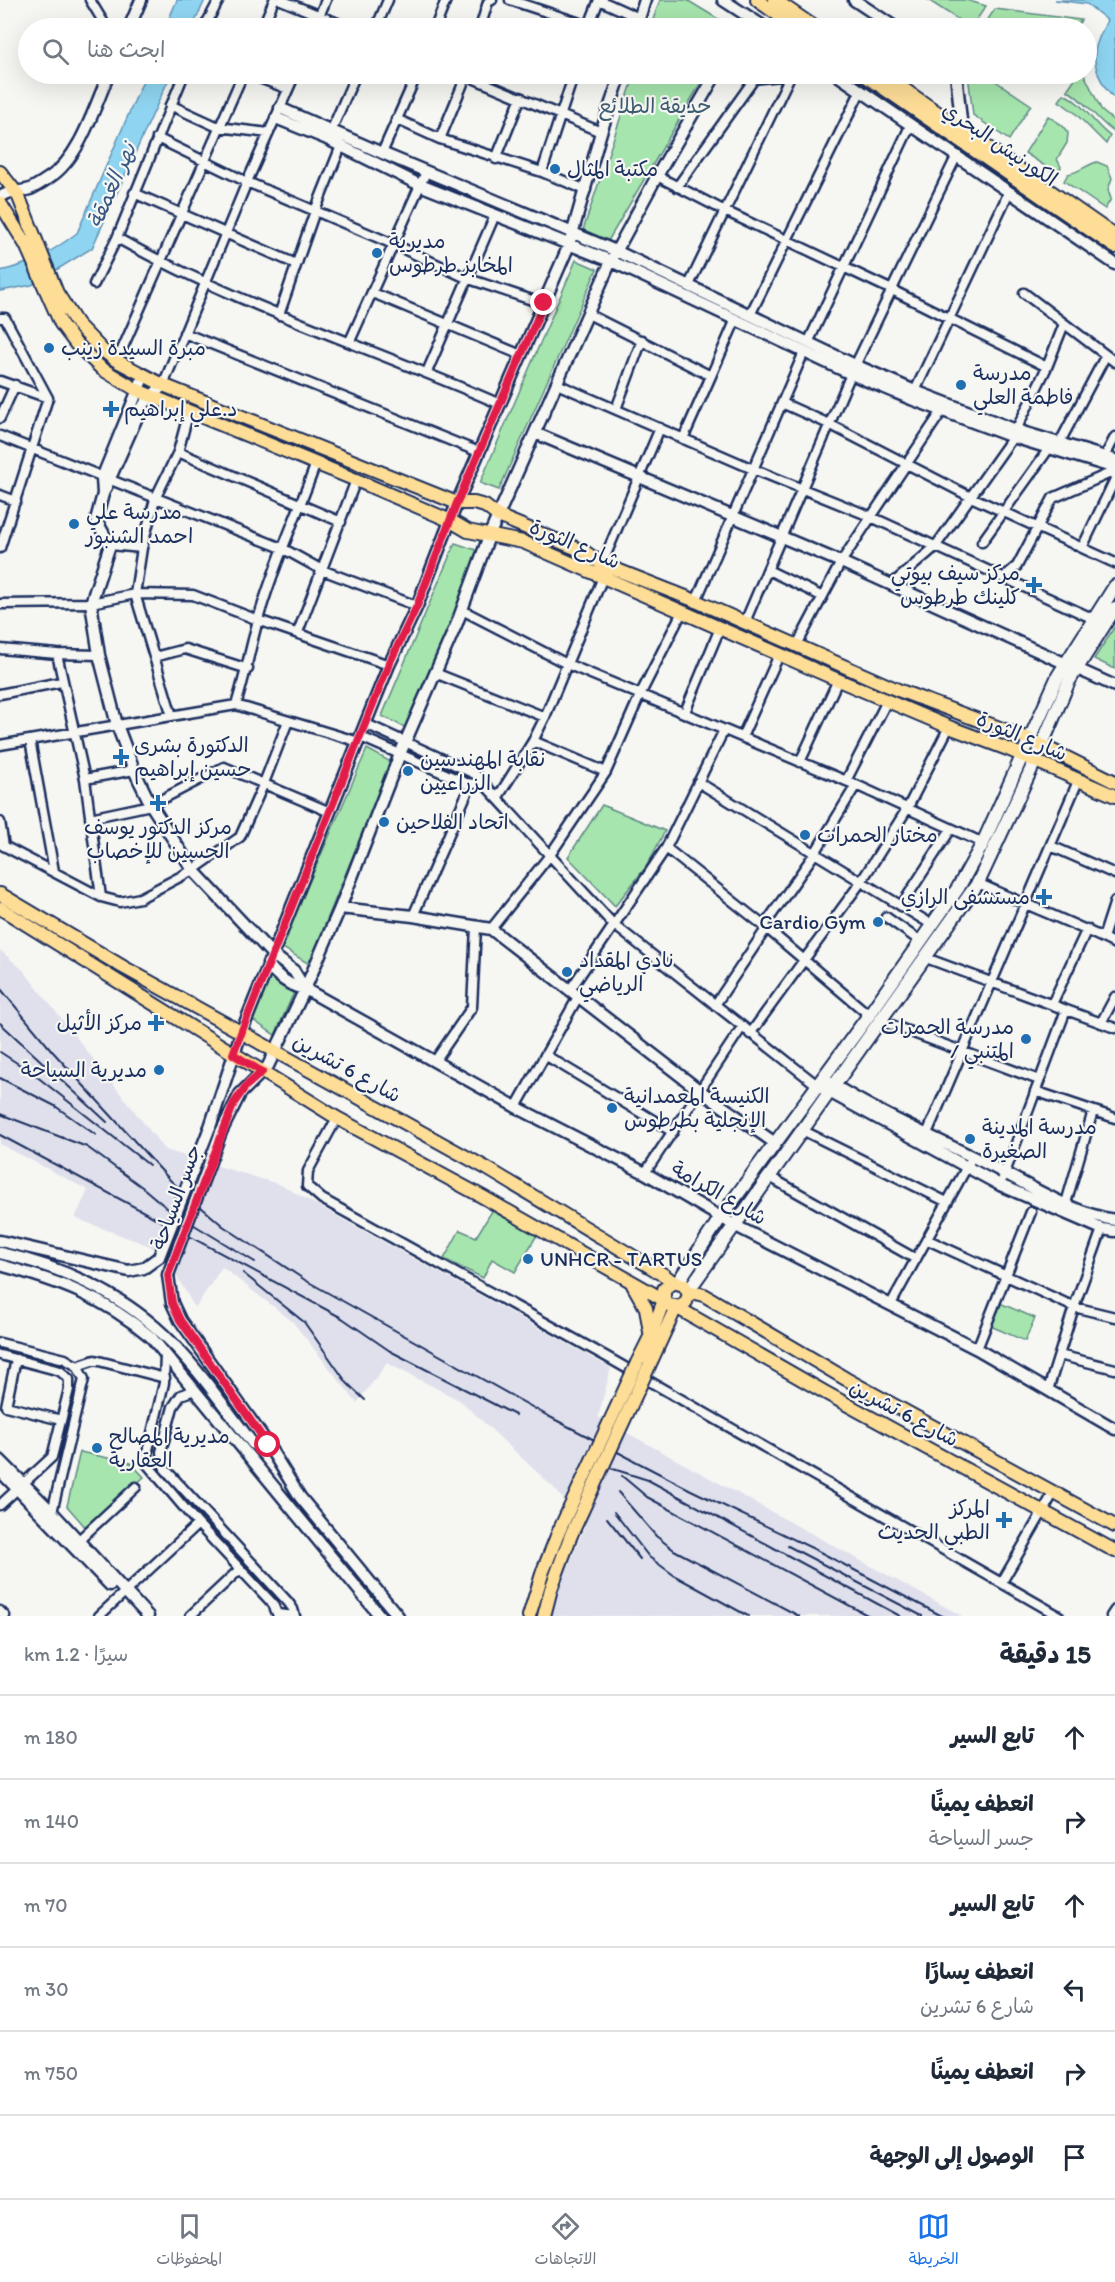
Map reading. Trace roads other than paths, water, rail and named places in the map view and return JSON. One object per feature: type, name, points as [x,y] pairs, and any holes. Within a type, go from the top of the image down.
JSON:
[{"type":"main road","points":[[757,0],[783,18]]},
{"type":"main road","points":[[775,0],[801,18]]},
{"type":"main road","name":"الكورنيش البحري","points":[[877,84],[1115,247]]},
{"type":"main road","name":"الكورنيش البحري","points":[[897,84],[1115,236]]},
{"type":"main road","points":[[0,172],[15,190],[21,202],[31,242],[53,296]]},
{"type":"main road","points":[[2,208],[31,242]]},
{"type":"main road","name":"شارع الثورة","points":[[53,296],[90,340],[117,361],[163,385],[457,503],[480,504],[498,516],[585,552],[602,564],[696,601],[898,690],[1029,740],[1115,782]]},
{"type":"main road","name":"شارع الثورة","points":[[53,296],[61,324],[84,353],[102,369],[137,390],[356,480],[451,521],[468,531],[523,542],[779,655],[949,727],[1022,755],[1115,796]]},
{"type":"main road","points":[[529,1616],[543,1572],[565,1533],[643,1364],[676,1307],[686,1302],[688,1291],[832,1089],[920,941],[962,880],[983,843],[1029,740],[1071,665],[1094,618],[1115,586]]},
{"type":"main road","points":[[643,1364],[664,1300],[664,1289],[675,1282],[819,1082],[926,958],[978,883],[1042,746],[1066,689],[1071,665],[1115,608]]},
{"type":"main road","name":"شارع 6 تشرين","points":[[0,894],[123,967],[488,1169],[675,1282]]},
{"type":"main road","points":[[0,908],[337,1118],[492,1202],[676,1307]]},
{"type":"main road","points":[[630,1282],[640,1294],[646,1308],[650,1322],[650,1337]]},
{"type":"main road","points":[[675,1282],[684,1285],[688,1291]]},
{"type":"main road","name":"شارع 6 تشرين","points":[[688,1291],[704,1295],[846,1379],[1115,1526]]},
{"type":"main road","name":"شارع 6 تشرين","points":[[676,1307],[825,1393],[1115,1551]]},
{"type":"main road","points":[[544,1616],[565,1533]]},
{"type":"street","points":[[90,0],[101,18]]},
{"type":"street","points":[[133,18],[141,0]]},
{"type":"street","points":[[209,18],[219,0]]},
{"type":"street","points":[[266,18],[274,0]]},
{"type":"street","points":[[281,0],[319,17],[327,0]]},
{"type":"street","points":[[380,18],[388,0]]},
{"type":"street","points":[[439,18],[446,0]]},
{"type":"street","points":[[510,0],[563,18]]},
{"type":"street","points":[[592,18],[599,0],[629,18]]},
{"type":"street","points":[[639,18],[645,0]]},
{"type":"street","points":[[723,0],[742,18]]},
{"type":"street","points":[[854,0],[881,18]]},
{"type":"street","points":[[484,18],[488,1]]},
{"type":"street","points":[[0,198],[15,190],[29,189],[53,175],[68,161],[105,84]]},
{"type":"street","points":[[94,284],[117,238],[179,84]]},
{"type":"street","points":[[117,361],[238,84]]},
{"type":"street","points":[[275,84],[288,89]]},
{"type":"street","points":[[106,480],[138,415],[163,385],[290,84]]},
{"type":"street","points":[[331,131],[352,84]]},
{"type":"street","points":[[382,153],[412,84]]},
{"type":"street","points":[[440,139],[461,84]]},
{"type":"street","points":[[489,84],[601,132]]},
{"type":"street","points":[[542,172],[571,84]]},
{"type":"street","name":"جسر السياحة","points":[[0,1241],[129,1271],[144,1268],[159,1257],[225,1087],[241,1033],[389,664],[417,606],[457,503],[569,245],[601,132],[618,84]]},
{"type":"street","name":"جسر السياحة","points":[[268,1446],[180,1320],[172,1303],[168,1275],[221,1132],[240,1094],[268,1066],[276,1051],[340,908],[400,754],[462,610],[489,536],[613,256],[710,84]]},
{"type":"street","points":[[677,187],[751,84]]},
{"type":"street","points":[[689,285],[786,84]]},
{"type":"street","points":[[852,84],[1115,264]]},
{"type":"street","points":[[957,84],[962,129]]},
{"type":"street","points":[[750,315],[861,90]]},
{"type":"street","points":[[496,159],[521,97]]},
{"type":"street","points":[[170,105],[218,128],[269,133]]},
{"type":"street","points":[[278,113],[331,131],[573,232],[613,256],[736,319],[806,347]]},
{"type":"street","points":[[278,113],[420,185],[569,245],[613,256],[689,285],[750,315],[806,347],[942,411],[1107,460],[1115,469],[1053,498],[1017,566],[1003,578]]},
{"type":"street","points":[[396,119],[440,139],[542,172],[586,190]]},
{"type":"street","points":[[696,601],[806,347],[911,124]]},
{"type":"street","points":[[157,138],[247,182],[469,279],[544,303]]},
{"type":"street","points":[[279,315],[315,211],[341,146]]},
{"type":"street","points":[[745,622],[853,370],[957,155]]},
{"type":"street","points":[[350,341],[426,172]]},
{"type":"street","points":[[657,176],[1047,367]]},
{"type":"street","points":[[2,208],[14,208],[29,189]]},
{"type":"street","points":[[915,391],[1009,192]]},
{"type":"street","points":[[134,193],[296,264]]},
{"type":"street","points":[[427,372],[495,215]]},
{"type":"street","points":[[117,238],[205,283],[279,315],[427,372],[500,404]]},
{"type":"street","points":[[373,293],[521,356]]},
{"type":"street","points":[[1024,293],[1115,362]]},
{"type":"street","points":[[588,314],[711,376]]},
{"type":"street","points":[[0,318],[6,318],[48,398],[0,548]]},
{"type":"street","points":[[683,439],[736,319]]},
{"type":"street","points":[[891,585],[935,547],[1015,433],[1047,367],[1064,324]]},
{"type":"street","points":[[184,333],[479,452]]},
{"type":"street","points":[[616,409],[642,340]]},
{"type":"street","points":[[982,542],[1055,445],[1106,355]]},
{"type":"street","points":[[853,370],[915,391],[1015,433]]},
{"type":"street","points":[[91,603],[111,545],[96,520],[106,480],[144,375]]},
{"type":"street","points":[[0,381],[48,398]]},
{"type":"street","points":[[557,384],[802,490],[871,517],[1094,618]]},
{"type":"street","points":[[0,418],[15,385]]},
{"type":"street","points":[[782,402],[969,496],[1115,562]]},
{"type":"street","points":[[172,716],[135,594],[142,548],[155,499],[178,452],[189,411]]},
{"type":"street","points":[[797,645],[841,562],[942,411]]},
{"type":"street","points":[[602,564],[660,428]]},
{"type":"street","points":[[535,434],[841,562],[1115,686]]},
{"type":"street","points":[[0,436],[282,548],[322,570],[417,606]]},
{"type":"street","points":[[1107,460],[1115,437]]},
{"type":"street","points":[[178,452],[341,522]]},
{"type":"street","points":[[236,705],[248,669],[258,620],[282,548],[301,506],[316,464]]},
{"type":"street","points":[[1082,548],[1115,479]]},
{"type":"street","points":[[298,632],[356,480]]},
{"type":"street","points":[[0,495],[16,501]]},
{"type":"street","points":[[111,545],[142,548]]},
{"type":"street","points":[[768,570],[822,597]]},
{"type":"street","points":[[498,796],[533,741],[545,717],[603,577]]},
{"type":"street","points":[[0,604],[91,603],[135,594],[193,594],[258,620],[389,664]]},
{"type":"street","name":"شارع الكرامة","points":[[91,603],[99,655],[117,725],[134,770],[151,805],[193,870],[270,959],[278,975],[516,1107],[645,1173],[734,1226],[976,1349],[1115,1429]]},
{"type":"street","points":[[462,610],[567,664],[641,693],[856,785],[983,843]]},
{"type":"street","points":[[490,930],[550,855],[606,772],[641,693],[682,612]]},
{"type":"street","points":[[685,712],[720,628]]},
{"type":"street","points":[[0,649],[99,655]]},
{"type":"street","points":[[154,657],[185,650],[248,669]]},
{"type":"street","points":[[57,654],[61,682],[85,779],[101,897]]},
{"type":"street","points":[[742,737],[779,655]]},
{"type":"street","points":[[435,674],[545,717]]},
{"type":"street","points":[[800,762],[838,680]]},
{"type":"street","points":[[0,694],[61,682]]},
{"type":"street","points":[[846,781],[887,701]]},
{"type":"street","points":[[0,745],[236,705],[360,740],[471,784],[483,784]]},
{"type":"street","points":[[0,822],[2,845],[101,897],[120,902],[140,898],[193,870],[240,837],[288,721]]},
{"type":"street","points":[[366,724],[472,772],[498,796],[613,924],[750,1034],[819,1082],[970,1162],[1005,1173],[1065,1203],[1104,1219],[1115,1220]]},
{"type":"street","points":[[750,1034],[861,882],[907,809],[949,727]]},
{"type":"street","points":[[516,1107],[613,924],[666,848],[724,730]]},
{"type":"street","points":[[30,740],[54,871]]},
{"type":"street","points":[[533,741],[606,772]]},
{"type":"street","points":[[90,818],[151,805],[224,767],[330,812]]},
{"type":"street","points":[[85,779],[134,770]]},
{"type":"street","points":[[926,1136],[1078,781]]},
{"type":"street","points":[[698,782],[932,924]]},
{"type":"street","points":[[413,916],[471,784]]},
{"type":"street","points":[[715,1005],[815,853],[856,785]]},
{"type":"street","points":[[901,906],[951,829]]},
{"type":"street","points":[[1051,846],[1115,874]]},
{"type":"street","points":[[666,848],[875,1018],[1039,1080]]},
{"type":"street","points":[[978,883],[1025,905],[1087,929],[1115,944]]},
{"type":"street","points":[[1103,938],[1115,901]]},
{"type":"street","points":[[340,908],[413,916],[490,930],[699,1090],[775,1143]]},
{"type":"street","points":[[886,917],[920,941]]},
{"type":"street","points":[[435,1061],[472,1007],[476,927]]},
{"type":"street","points":[[1052,1004],[1087,929]]},
{"type":"street","points":[[926,958],[1115,1028]]},
{"type":"street","points":[[1101,1023],[1115,997]]},
{"type":"street","points":[[1000,1185],[1066,1010]]},
{"type":"street","points":[[645,1173],[742,1027]]},
{"type":"street","points":[[545,1055],[673,1132]]},
{"type":"street","points":[[832,1089],[926,1136],[970,1162],[1000,1185],[1102,1229],[1115,1231]]},
{"type":"street","points":[[1035,1091],[1115,1119]]},
{"type":"street","points":[[1065,1203],[1093,1111]]},
{"type":"street","points":[[337,1118],[308,1171],[307,1186],[322,1199],[607,1357],[1059,1616]]},
{"type":"street","points":[[802,1130],[947,1202]]},
{"type":"street","points":[[891,1304],[970,1162]]},
{"type":"street","points":[[768,1176],[916,1259]]},
{"type":"street","points":[[976,1349],[1031,1212]]},
{"type":"street","points":[[1048,1390],[1102,1229]]},
{"type":"street","points":[[928,1240],[1074,1307],[1115,1317]]},
{"type":"street","points":[[0,1253],[30,1260],[63,1272],[130,1308],[177,1348],[253,1444],[259,1447],[268,1446]]},
{"type":"street","points":[[0,1265],[49,1278],[86,1293],[136,1324],[165,1353],[380,1616]]},
{"type":"street","points":[[0,1343],[64,1359],[77,1366],[84,1379],[52,1512]]},
{"type":"street","points":[[165,1353],[165,1378],[147,1454],[147,1464],[198,1524],[273,1604],[278,1615],[295,1616],[288,1602],[165,1469],[161,1452],[173,1407],[181,1395],[195,1390]]},
{"type":"street","points":[[0,1355],[60,1371],[69,1379],[52,1457],[0,1505]]},
{"type":"street","points":[[1059,1355],[1115,1369]]},
{"type":"street","points":[[16,1359],[6,1406],[61,1420]]},
{"type":"street","points":[[77,1366],[95,1360],[165,1378]]},
{"type":"street","points":[[253,1460],[268,1446]]},
{"type":"street","points":[[268,1446],[300,1497],[398,1616]]},
{"type":"street","points":[[0,1460],[21,1486],[122,1593],[148,1616]]},
{"type":"street","points":[[0,1471],[52,1512],[79,1540],[139,1616]]},
{"type":"street","points":[[79,1540],[136,1487]]},
{"type":"street","points":[[1002,1582],[1054,1492]]},
{"type":"street","points":[[99,1616],[198,1524]]},
{"type":"street","points":[[190,1616],[240,1569]]},
{"type":"street","points":[[1111,1616],[1115,1610]]},
{"type":"street","points":[[0,1611],[5,1616]]},
{"type":"water","points":[[177,0],[205,0],[197,18],[169,18]]},
{"type":"water","points":[[1055,0],[1115,0],[1115,99],[1100,77],[1097,68],[1097,44],[1107,20],[1087,4]]},
{"type":"water","name":"نهر الغمقة","points":[[142,84],[166,84],[92,248],[32,285],[0,291],[0,271],[41,256],[77,233]]},
{"type":"railway","points":[[0,988],[53,1052],[171,1181],[223,1226],[305,1280],[548,1416],[691,1490],[818,1551],[942,1616]]},
{"type":"railway","points":[[0,1023],[107,1122]]},
{"type":"railway","points":[[0,1052],[31,1072],[149,1165]]},
{"type":"railway","points":[[0,1078],[55,1106],[96,1135]]},
{"type":"railway","points":[[0,1114],[87,1147],[168,1209],[255,1262]]},
{"type":"railway","points":[[0,1135],[342,1318],[390,1351],[515,1415]]},
{"type":"railway","points":[[243,1273],[304,1322],[347,1383],[365,1400]]},
{"type":"railway","points":[[607,1467],[648,1480],[900,1616]]},
{"type":"railway","points":[[622,1476],[647,1497],[869,1616]]},
{"type":"railway","points":[[618,1492],[656,1536],[674,1550],[799,1616]]},
{"type":"railway","points":[[614,1512],[649,1557],[675,1576],[748,1616]]},
{"type":"railway","points":[[607,1518],[640,1559]]},
{"type":"railway","points":[[788,1546],[922,1616]]},
{"type":"place","name":"مكتبة المثال","points":[[555,169]]},
{"type":"place","name":"مديرية المخابز طرطوس","points":[[377,253]]},
{"type":"place","name":"مبرة السيدة زينب","points":[[49,348]]},
{"type":"place","name":"مدرسة فاطمة العلي","points":[[961,385]]},
{"type":"place","name":"د.علي إبراهيم","points":[[111,409]]},
{"type":"place","name":"مدرسة علي احمد الشنبور","points":[[74,524]]},
{"type":"place","name":"مركز سيف بيوتي كلينك طرطوس","points":[[1034,585]]},
{"type":"place","name":"الدكتورة بشرى حسين إبراهيم","points":[[121,757]]},
{"type":"place","name":"نقابة المهندسين الزراعيين","points":[[408,771]]},
{"type":"place","name":"مركز الدكتور يوسف الحسين للإخصاب","points":[[158,803]]},
{"type":"place","name":"اتحاد الفلاحين","points":[[384,822]]},
{"type":"place","name":"مختار الحمرات","points":[[805,835]]},
{"type":"place","name":"مستشفى الرازي","points":[[1044,897]]},
{"type":"place","name":"Cardio Gym","points":[[878,922]]},
{"type":"place","name":"نادي المقداد الرياضي","points":[[567,972]]},
{"type":"place","name":"مركز الأثيل","points":[[156,1023]]},
{"type":"place","name":"مدرسة الحمرات / المتنبي","points":[[1026,1039]]},
{"type":"place","name":"مديرية السياحة","points":[[159,1070]]},
{"type":"place","name":"الكنيسة المعمدانية الإنجلية بطرطوس","points":[[612,1108]]},
{"type":"place","name":"مدرسة المدينة الصغيرة","points":[[970,1139]]},
{"type":"place","name":"UNHCR - TARTUS","points":[[528,1259]]},
{"type":"place","name":"مديرية المصالح العقارية","points":[[97,1448]]},
{"type":"place","name":"المركز الطبي الحديث","points":[[1004,1520]]},
{"type":"park label","name":"حديقة الطلائع","points":[[655,106]]}]
